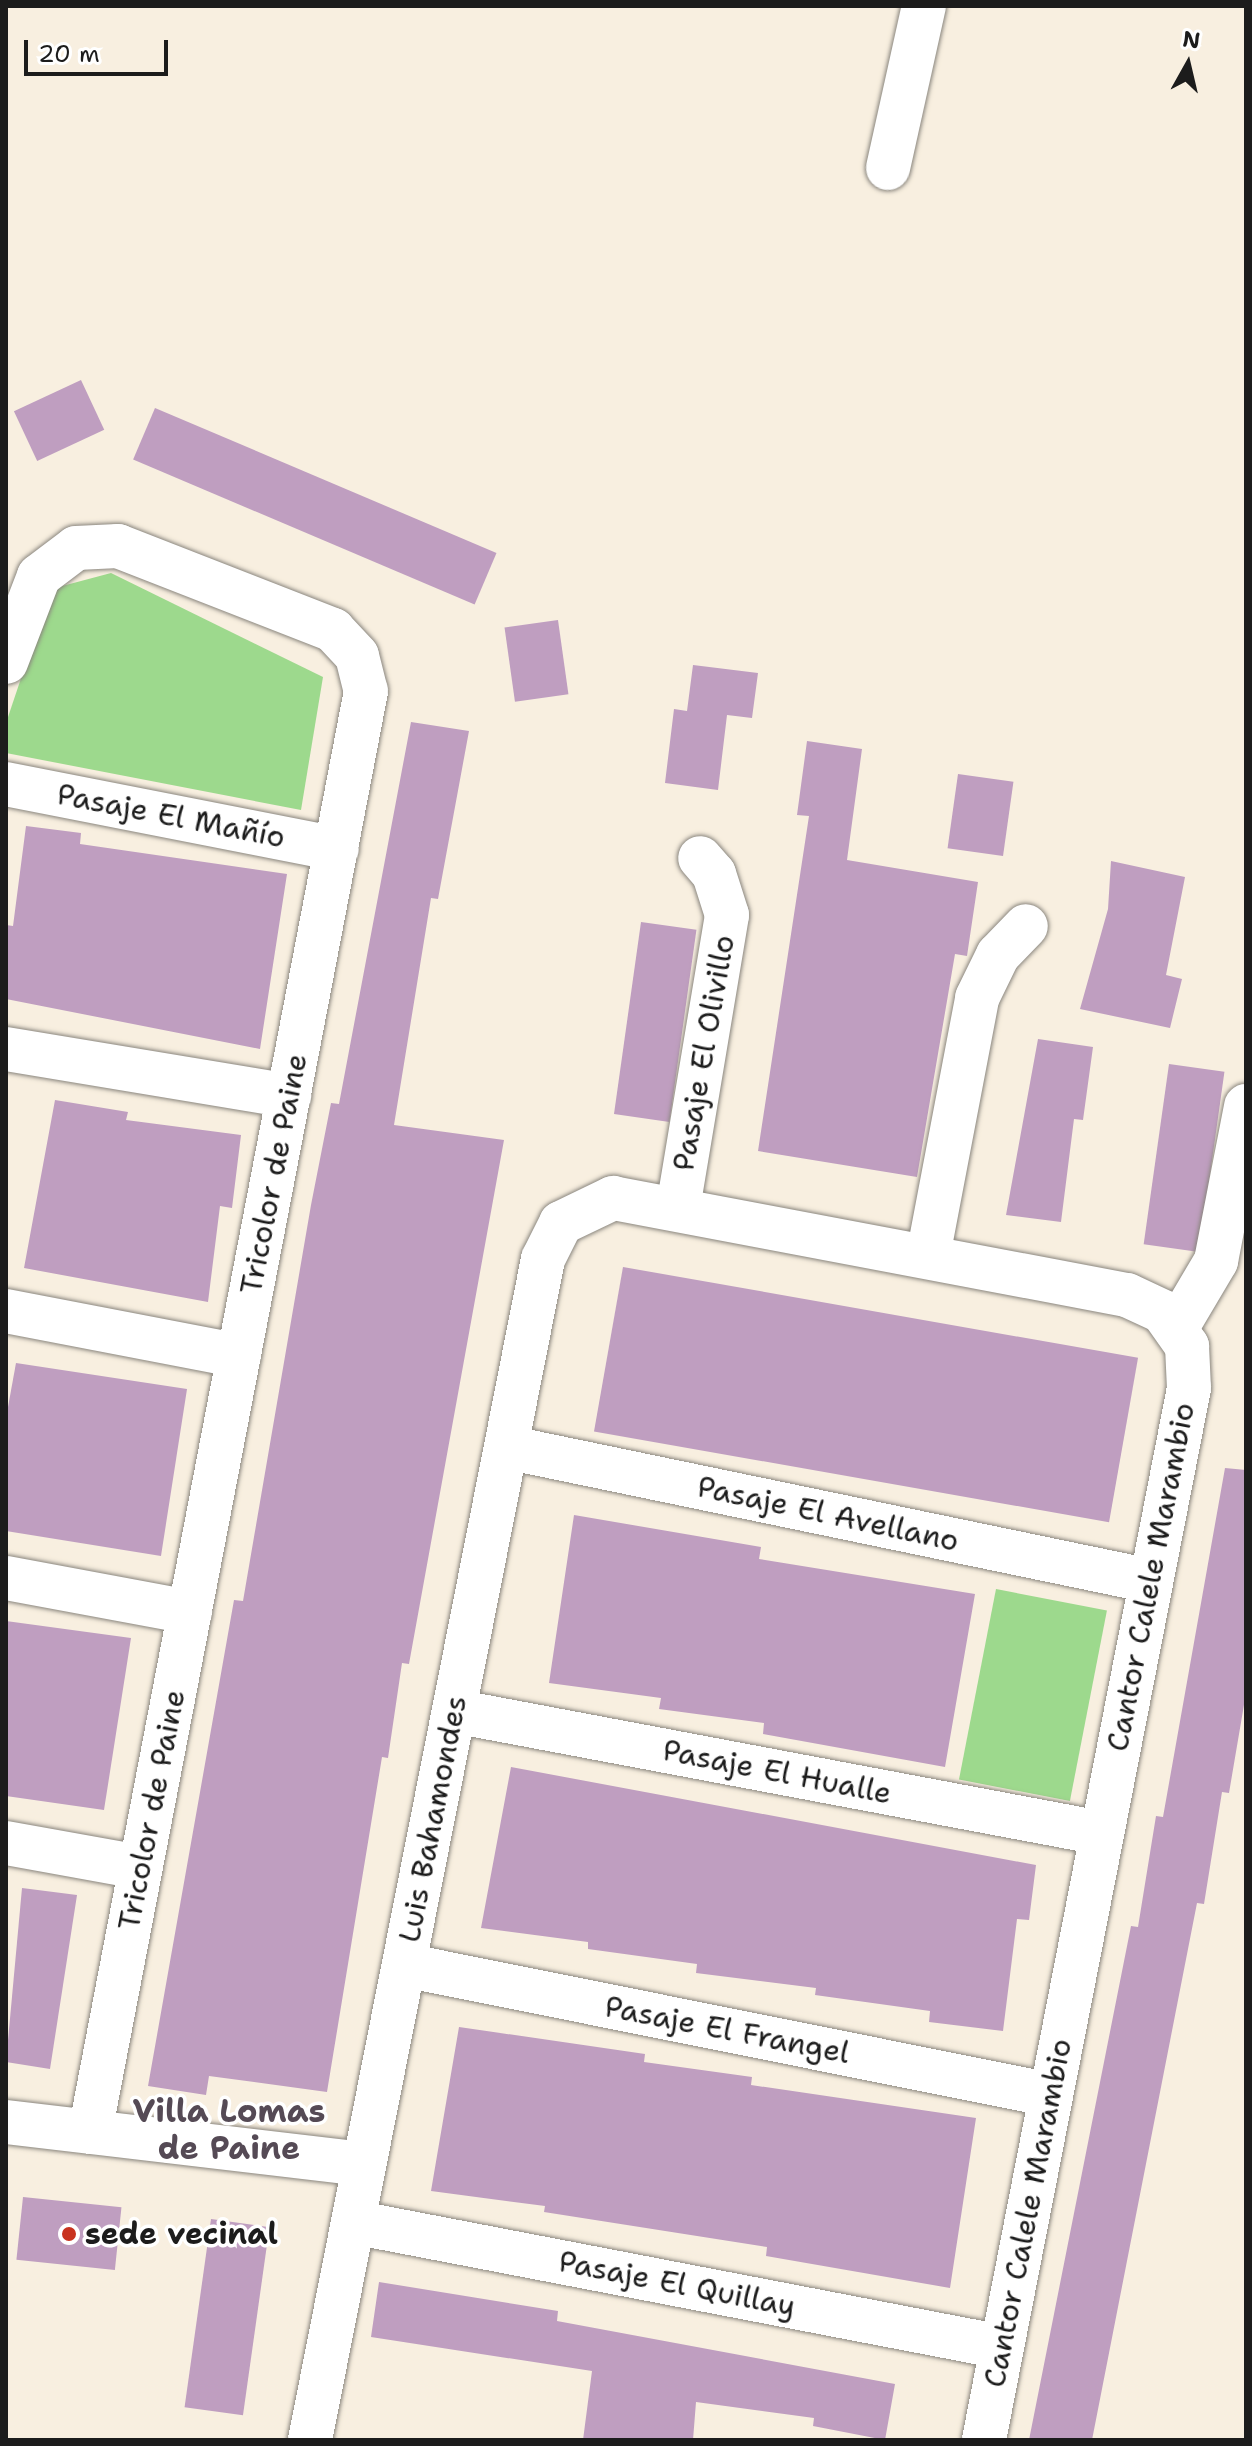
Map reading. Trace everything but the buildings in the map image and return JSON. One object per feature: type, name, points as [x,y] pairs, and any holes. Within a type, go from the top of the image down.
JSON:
[{"type":"street","points":[[888,168],[924,6]]},
{"type":"street","name":"Tricolor de Paine","points":[[6,662],[39,576],[65,554],[96,545],[138,553],[333,630],[357,656],[366,691],[90,2132]]},
{"type":"street","name":"Pasaje El Mañío","points":[[6,784],[337,849]]},
{"type":"street","name":"Pasaje El Olivillo","points":[[678,1208],[727,915],[700,858]]},
{"type":"street","points":[[928,1256],[977,998],[998,955],[1026,926]]},
{"type":"street","points":[[6,1049],[289,1096]]},
{"type":"street","points":[[678,1208],[1127,1295],[1177,1327],[1216,1261],[1246,1106]]},
{"type":"street","name":"Luis Bahamondes","points":[[310,2440],[543,1259],[561,1223],[577,1210],[613,1198],[678,1208]]},
{"type":"street","points":[[6,1311],[239,1356]]},
{"type":"street","name":"Cantor Calele Marambio","points":[[984,2440],[1191,1367],[1177,1327]]},
{"type":"street","name":"Pasaje El Avellano","points":[[506,1447],[1151,1581]]},
{"type":"street","points":[[6,1578],[190,1612]]},
{"type":"street","name":"Pasaje El Hualle","points":[[454,1711],[1101,1833]]},
{"type":"street","points":[[6,1843],[140,1867]]},
{"type":"street","name":"Pasaje El Frangel","points":[[404,1965],[1051,2095]]},
{"type":"street","points":[[6,2122],[364,2164]]},
{"type":"street","name":"Pasaje El Quillay","points":[[353,2222],[1002,2347]]},
{"type":"green space","points":[[111,573],[323,677],[301,810],[6,753],[6,723],[51,589]]},
{"type":"green space","points":[[996,1589],[1107,1611],[1070,1801],[959,1779]]},
{"type":"place","name":"sede vecinal","points":[[69,2234]]},
{"type":"district","name":"Villa Lomas de Paine","points":[[229,2130]]}]
